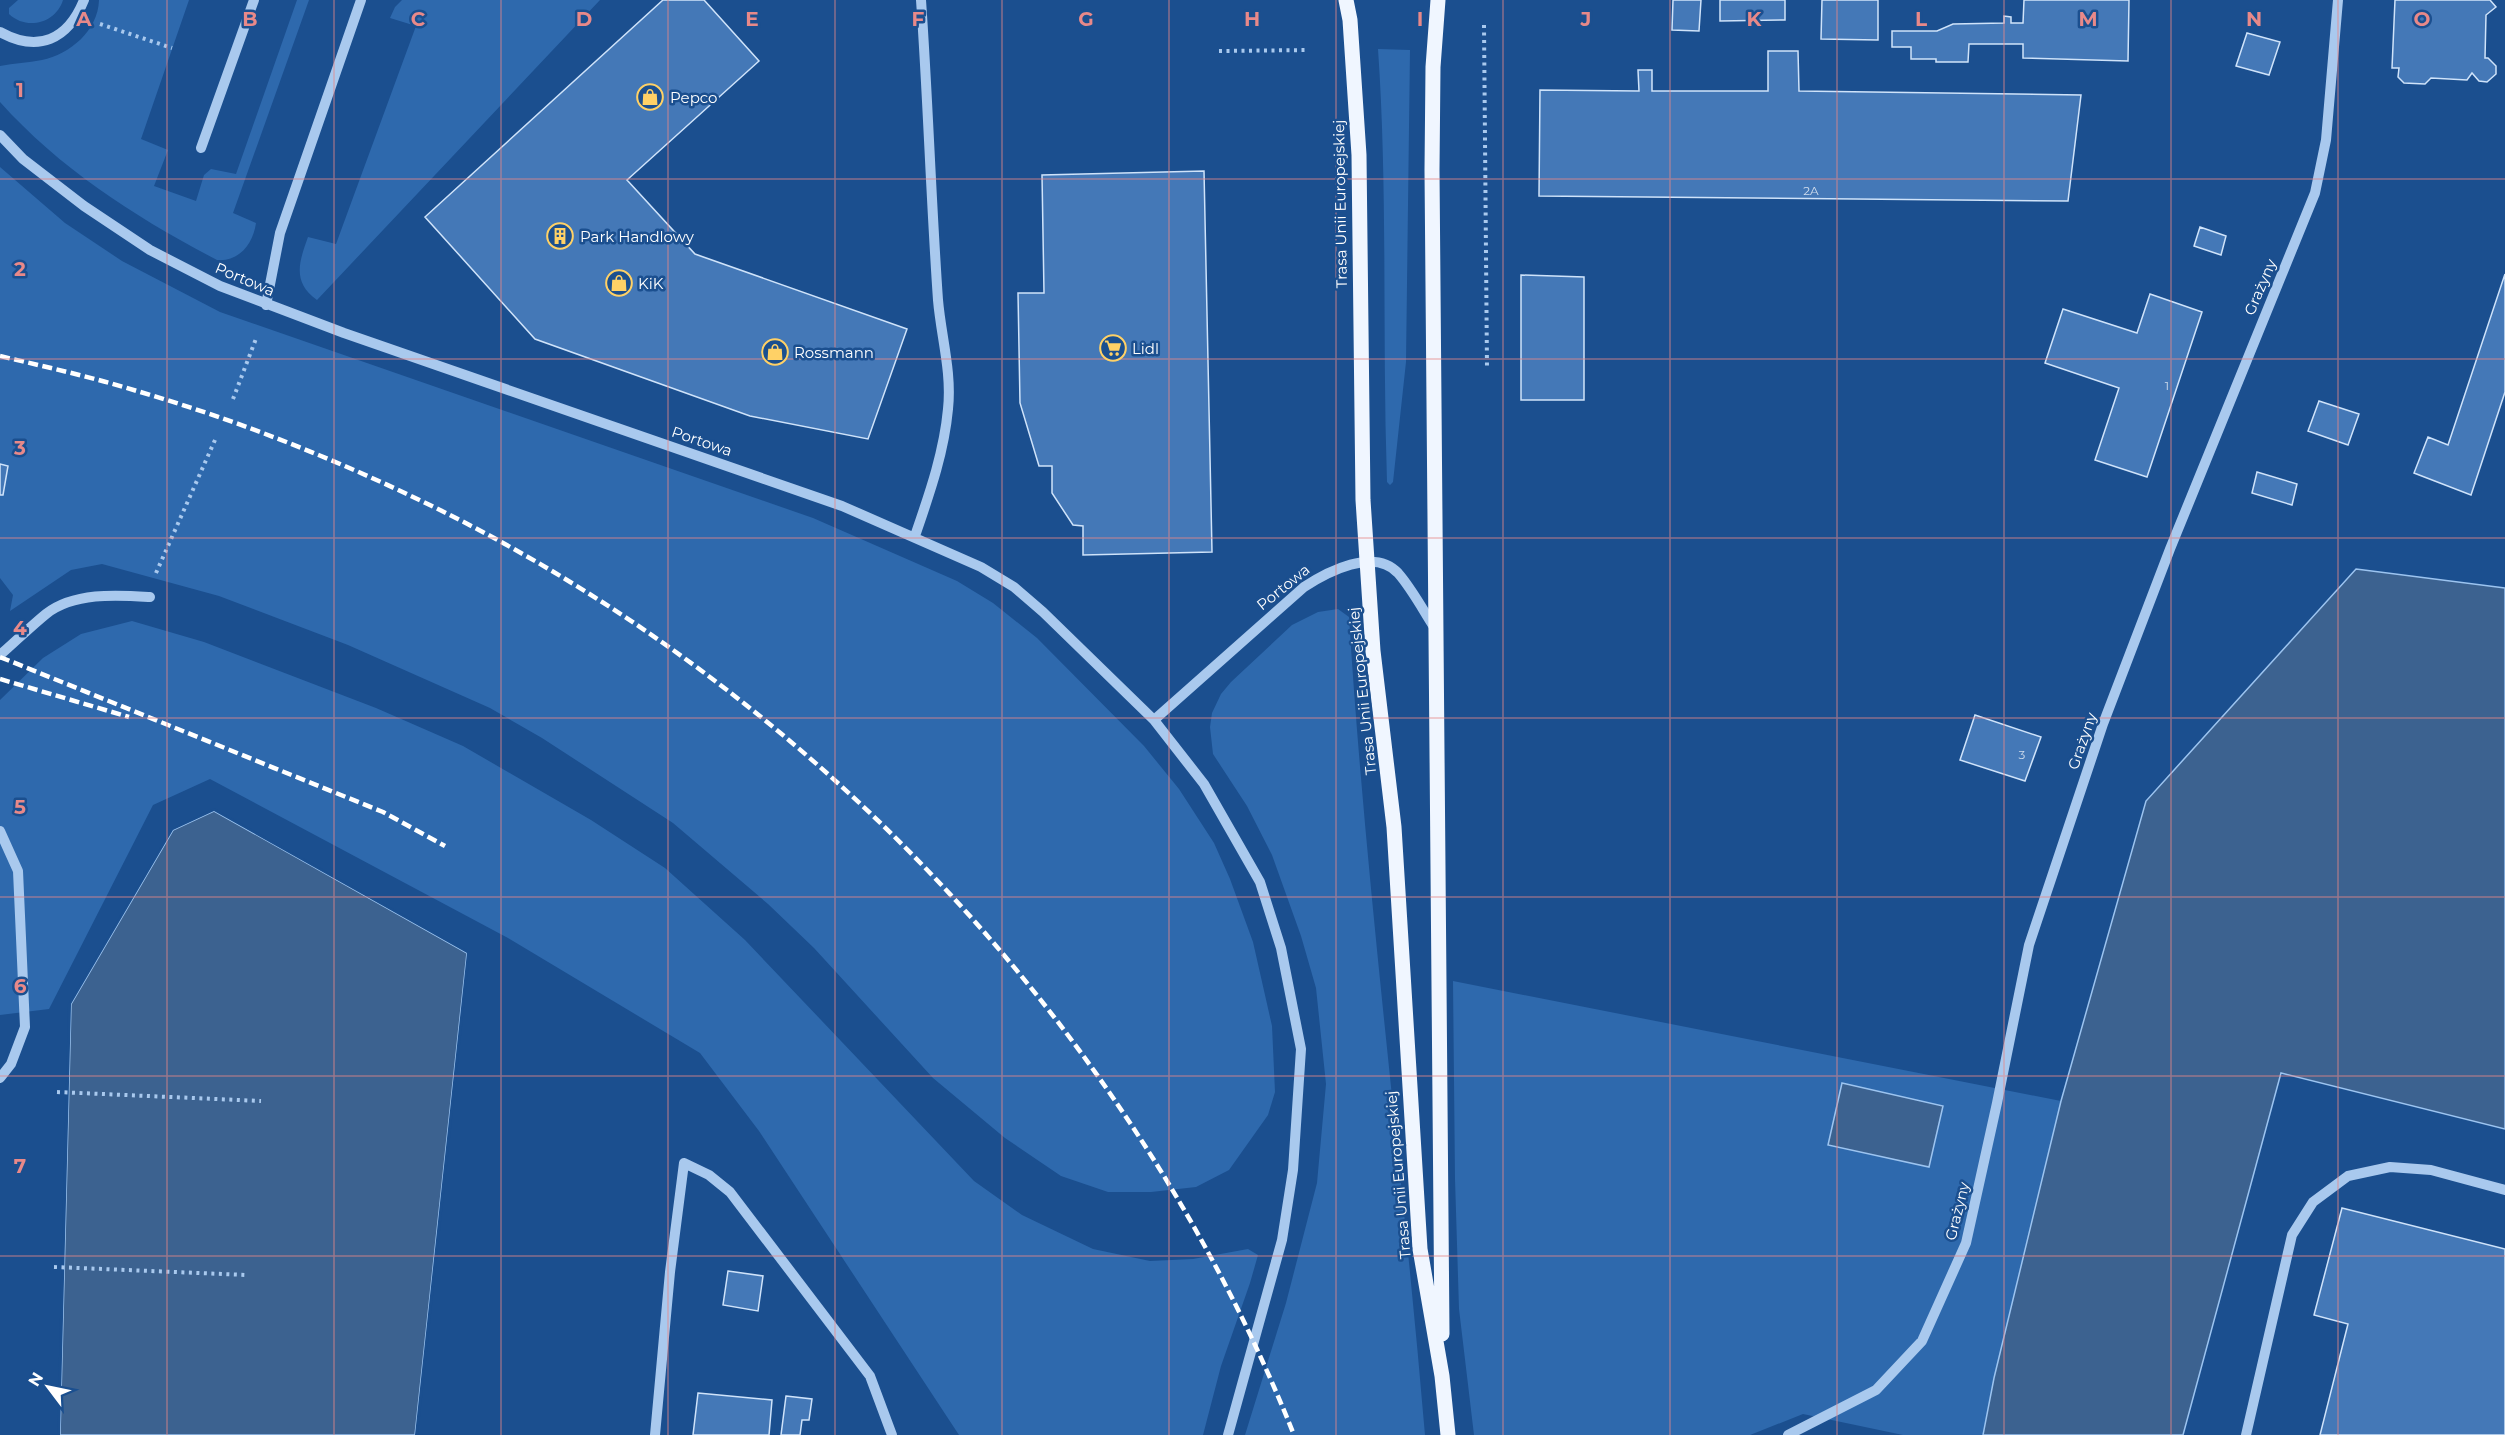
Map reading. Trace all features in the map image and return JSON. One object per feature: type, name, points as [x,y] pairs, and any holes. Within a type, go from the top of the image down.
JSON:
[{"type":"main road","name":"Trasa Unii Europejskiej","points":[[1346,0],[1350,20],[1359,155],[1361,428],[1374,651],[1394,827],[1420,1249],[1442,1376],[1448,1435]]},
{"type":"main road","name":"Trasa Unii Europejskiej","points":[[1438,0],[1433,67],[1432,170],[1434,627],[1441,993],[1442,1376]]},
{"type":"street","points":[[0,32],[28,44],[46,41],[64,32],[78,16],[84,0]]},
{"type":"street","points":[[201,148],[254,0]]},
{"type":"street","points":[[266,305],[280,233],[361,0]]},
{"type":"street","points":[[915,536],[933,485],[941,452],[949,396],[939,302],[921,0]]},
{"type":"street","name":"Grażyny","points":[[1788,1435],[1876,1390],[1922,1341],[1966,1243],[2029,945],[2103,724],[2179,527],[2315,192],[2326,140],[2338,0]]},
{"type":"street","name":"Portowa","points":[[0,135],[23,159],[84,206],[150,250],[220,286],[266,305],[842,506],[915,536],[981,567],[1014,587],[1096,662],[1154,720],[1204,784],[1233,831],[1260,882],[1281,948],[1301,1049],[1293,1170],[1282,1240],[1228,1435]]},
{"type":"street","name":"Portowa","points":[[1154,720],[1304,587],[1329,571],[1349,564],[1368,562],[1386,565],[1397,572],[1434,627]]},
{"type":"street","points":[[0,655],[47,613],[78,599],[116,595],[150,597]]},
{"type":"street","points":[[0,831],[18,871],[25,1027],[11,1064],[0,1078]]},
{"type":"street","points":[[655,1435],[670,1272],[684,1163],[709,1175],[730,1192],[870,1376],[892,1435]]},
{"type":"street","points":[[2246,1435],[2292,1235],[2313,1202],[2348,1176],[2390,1167],[2431,1170],[2505,1190]]},
{"type":"path","points":[[93,22],[172,48]]},
{"type":"path","points":[[1484,25],[1487,368]]},
{"type":"path","points":[[1219,51],[1309,50]]},
{"type":"path","points":[[233,399],[257,336]]},
{"type":"path","points":[[150,597],[159,564],[215,440]]},
{"type":"path","points":[[57,1092],[261,1101]]},
{"type":"path","points":[[54,1267],[247,1275]]},
{"type":"shaded area","points":[[18,0],[63,0],[59,8],[48,19],[32,23],[16,19],[9,14],[9,8]]},
{"type":"shaded area","points":[[99,0],[189,0],[141,139],[168,150],[154,186],[196,201],[204,175],[211,169],[236,174],[297,0],[309,0],[233,213],[256,223],[252,238],[238,255],[225,260],[217,260],[158,227],[101,191],[48,149],[0,102],[0,66],[42,60],[72,47],[94,22]]},
{"type":"shaded area","points":[[402,0],[600,0],[317,300],[309,293],[301,279],[302,255],[308,237],[336,244],[416,26],[390,18],[395,7]]},
{"type":"shaded area","points":[[1378,49],[1410,50],[1406,362],[1393,482],[1390,485],[1387,482],[1383,157]]},
{"type":"shaded area","points":[[0,167],[65,223],[122,261],[220,312],[813,518],[957,581],[993,603],[1037,638],[1144,746],[1179,789],[1214,843],[1253,942],[1272,1026],[1275,1092],[1268,1115],[1229,1170],[1196,1187],[1151,1192],[1108,1192],[1061,1176],[1005,1138],[933,1078],[814,948],[768,904],[673,823],[542,738],[490,708],[348,645],[219,596],[102,564],[71,570],[10,611],[13,595],[0,578]]},
{"type":"shaded area","points":[[2356,569],[2505,588],[2505,1129],[2281,1073],[2183,1435],[1983,1435],[1994,1378],[2061,1101],[2146,801]]},
{"type":"shaded area","points":[[1338,609],[1349,617],[1374,924],[1425,1435],[1245,1435],[1286,1303],[1317,1183],[1326,1084],[1316,988],[1301,936],[1272,855],[1247,806],[1213,754],[1210,727],[1212,713],[1221,694],[1292,625],[1318,612]]},
{"type":"shaded area","points":[[132,621],[204,642],[376,708],[463,746],[591,820],[665,868],[745,940],[974,1181],[1022,1215],[1093,1249],[1150,1261],[1193,1259],[1248,1249],[1258,1255],[1221,1366],[1203,1435],[959,1435],[759,1131],[700,1053],[508,938],[210,779],[153,805],[49,1009],[0,1015],[0,700],[43,658],[81,634]]},
{"type":"shaded area","points":[[214,811],[467,953],[415,1435],[60,1435],[71,1004],[173,830]]},
{"type":"shaded area","points":[[1453,981],[2061,1101],[1994,1378],[1983,1435],[1903,1435],[1803,1414],[1750,1435],[1474,1435],[1459,1309]]},
{"type":"shaded area","points":[[1842,1083],[1943,1106],[1929,1167],[1828,1145]]},
{"type":"pier","points":[[214,808],[470,952],[418,1435],[415,1435],[467,953],[214,811],[173,830],[71,1004],[60,1435],[57,1435],[68,1004],[171,829]]},
{"type":"building","name":"Park Handlowy","points":[[663,0],[704,0],[759,61],[627,180],[695,254],[907,329],[868,439],[750,416],[535,339],[425,217]]},
{"type":"building","points":[[1673,0],[1701,0],[1699,31],[1672,30]]},
{"type":"building","points":[[1720,0],[1785,0],[1785,20],[1720,21]]},
{"type":"building","points":[[1822,0],[1878,0],[1878,40],[1821,39]]},
{"type":"building","points":[[2024,0],[2129,0],[2128,61],[2023,58],[2023,44],[1969,44],[1968,62],[1936,62],[1936,59],[1911,59],[1911,47],[1892,47],[1892,31],[1937,31],[1953,24],[2004,23],[2004,16],[2011,17],[2011,23],[2023,23]]},
{"type":"building","points":[[2395,0],[2490,0],[2496,7],[2486,15],[2485,58],[2496,66],[2496,74],[2487,82],[2479,81],[2472,73],[2467,80],[2431,78],[2425,84],[2404,83],[2398,77],[2399,68],[2392,68]]},
{"type":"building","points":[[2247,33],[2280,42],[2269,75],[2236,66]]},
{"type":"building","points":[[1768,51],[1798,51],[1799,91],[2081,95],[2068,201],[1539,196],[1540,90],[1639,91],[1638,70],[1652,70],[1652,91],[1768,91]]},
{"type":"building","name":"Lidl","points":[[1204,171],[1212,552],[1083,555],[1083,526],[1073,525],[1052,493],[1052,466],[1039,466],[1020,403],[1018,293],[1044,293],[1042,175]]},
{"type":"building","points":[[2200,227],[2226,236],[2221,255],[2194,246]]},
{"type":"building","points":[[2505,274],[2505,392],[2471,495],[2414,473],[2428,437],[2448,445]]},
{"type":"building","points":[[1521,275],[1584,277],[1584,400],[1521,400]]},
{"type":"building","points":[[2150,294],[2202,312],[2147,477],[2095,460],[2119,388],[2045,363],[2063,309],[2137,333]]},
{"type":"building","points":[[2319,401],[2359,414],[2348,445],[2308,431]]},
{"type":"building","points":[[0,464],[8,466],[3,495],[0,495]]},
{"type":"building","points":[[2257,472],[2297,484],[2292,505],[2252,493]]},
{"type":"building","points":[[1975,715],[2041,737],[2025,781],[1960,760]]},
{"type":"building","points":[[2342,1208],[2505,1249],[2505,1435],[2320,1435],[2348,1324],[2314,1315]]},
{"type":"building","points":[[728,1271],[763,1276],[758,1311],[723,1305]]},
{"type":"building","points":[[698,1393],[772,1400],[769,1435],[693,1435]]},
{"type":"building","points":[[786,1396],[812,1399],[809,1420],[802,1420],[800,1435],[781,1435]]},
{"type":"railway","points":[[0,356],[103,381],[253,429],[366,475],[440,510],[580,588],[712,679],[836,782],[951,895],[1055,1019],[1148,1150],[1228,1290],[1294,1435]]},
{"type":"railway","points":[[0,657],[383,812],[445,846]]},
{"type":"railway","points":[[0,679],[129,717]]},
{"type":"place","name":"Pepco","points":[[650,97]]},
{"type":"place","name":"Park Handlowy","points":[[560,236]]},
{"type":"place","name":"KiK","points":[[619,283]]},
{"type":"place","name":"Lidl","points":[[1113,348]]},
{"type":"place","name":"Rossmann","points":[[775,352]]}]
